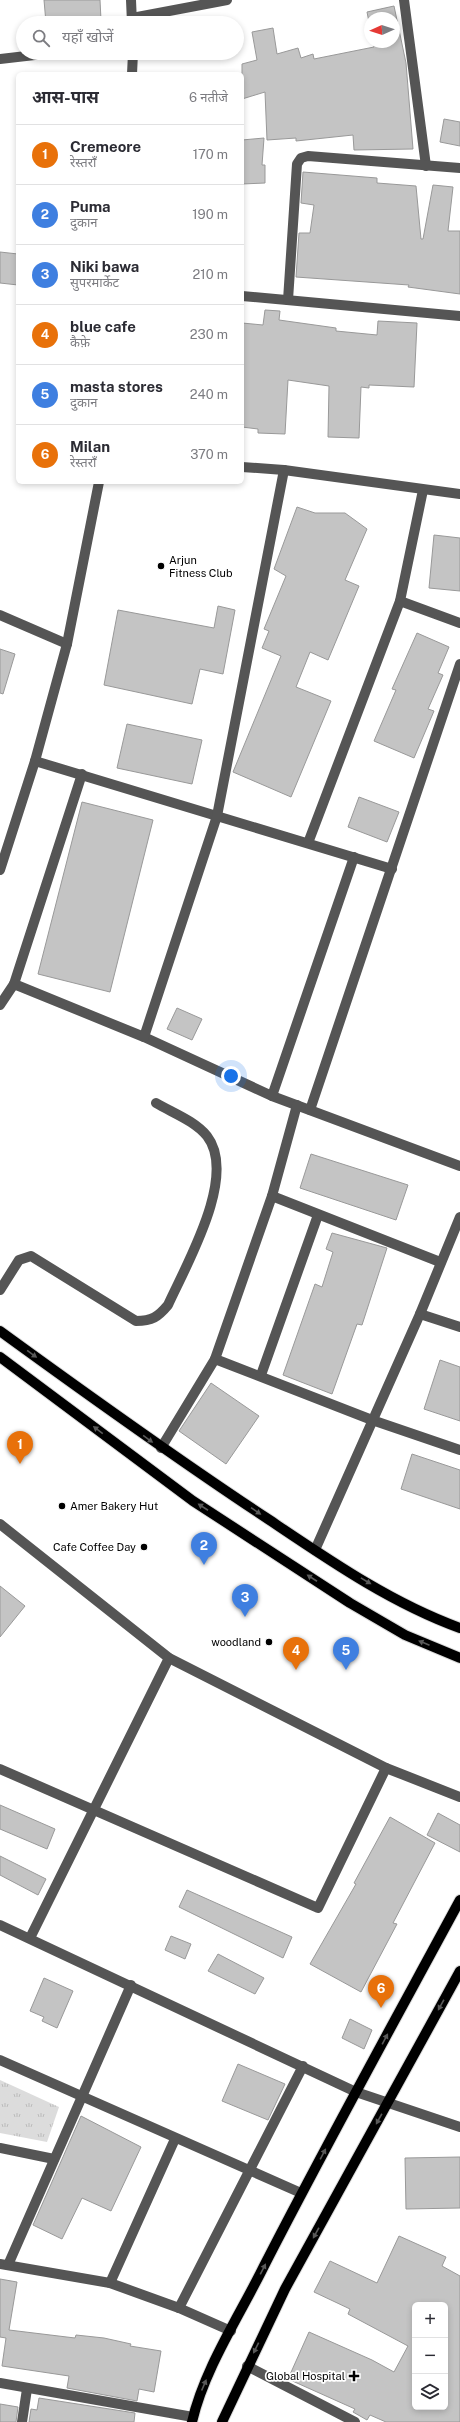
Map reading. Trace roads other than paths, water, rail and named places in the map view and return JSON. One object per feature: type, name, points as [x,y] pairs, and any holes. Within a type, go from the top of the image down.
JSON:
[{"type":"main road","points":[[0,1331],[161,1448],[314,1550],[385,1593],[432,1618],[460,1628]]},
{"type":"main road","points":[[0,1357],[200,1505],[350,1603],[405,1634],[460,1658]]},
{"type":"main road","points":[[192,2420],[203,2388],[301,2193],[460,1900]]},
{"type":"main road","points":[[222,2422],[247,2366],[285,2289],[460,1971]]},
{"type":"street","points":[[131,0],[132,16]]},
{"type":"street","points":[[151,16],[227,0]]},
{"type":"street","points":[[404,0],[426,166]]},
{"type":"street","points":[[0,59],[16,57]]},
{"type":"street","points":[[132,72],[133,60]]},
{"type":"street","points":[[288,300],[297,164],[301,158],[308,156],[460,168]]},
{"type":"street","points":[[244,296],[460,316]]},
{"type":"street","points":[[244,467],[284,470],[460,494]]},
{"type":"street","points":[[144,1037],[217,816],[284,470]]},
{"type":"street","points":[[0,870],[35,762],[67,644],[99,484]]},
{"type":"street","points":[[308,843],[400,601],[423,490]]},
{"type":"street","points":[[400,601],[460,623]]},
{"type":"street","points":[[0,615],[67,644]]},
{"type":"street","points":[[310,1110],[460,664]]},
{"type":"street","points":[[35,762],[82,774],[392,869]]},
{"type":"street","points":[[0,1005],[14,984],[82,774]]},
{"type":"street","points":[[272,1096],[354,857]]},
{"type":"street","points":[[14,984],[144,1037],[272,1096],[460,1166]]},
{"type":"street","points":[[0,1290],[19,1260],[31,1256],[136,1321],[149,1321],[158,1316],[168,1304],[212,1206],[217,1181],[217,1161],[208,1138],[200,1128],[156,1103]]},
{"type":"street","points":[[161,1448],[215,1359],[272,1196],[297,1105]]},
{"type":"street","points":[[272,1196],[440,1262]]},
{"type":"street","points":[[261,1375],[318,1215]]},
{"type":"street","points":[[314,1550],[420,1314],[440,1262],[460,1217]]},
{"type":"street","points":[[420,1314],[460,1327]]},
{"type":"street","points":[[215,1359],[261,1375],[372,1420],[460,1450]]},
{"type":"street","points":[[0,1524],[169,1658],[386,1768],[460,1797]]},
{"type":"street","points":[[30,1938],[169,1658]]},
{"type":"street","points":[[0,1769],[93,1811],[318,1908],[386,1768]]},
{"type":"street","points":[[0,1925],[131,1985],[356,2092],[460,2127]]},
{"type":"street","points":[[131,1985],[54,2159],[4,2265],[110,2283],[180,2308],[231,2331]]},
{"type":"street","points":[[0,2060],[175,2139],[251,2170],[301,2193]]},
{"type":"street","points":[[180,2308],[303,2066]]},
{"type":"street","points":[[110,2283],[175,2139]]},
{"type":"street","points":[[0,2148],[54,2159]]},
{"type":"street","points":[[247,2366],[355,2422]]},
{"type":"street","points":[[0,2384],[192,2420]]},
{"type":"street","points":[[22,2422],[27,2389]]},
{"type":"place","name":"Arjun Fitness Club","points":[[161,566]]},
{"type":"place","name":"Cremeore","points":[[20,1464]]},
{"type":"place","name":"Amer Bakery Hut","points":[[62,1506]]},
{"type":"place","name":"Cafe Coffee Day","points":[[144,1547]]},
{"type":"place","name":"Puma","points":[[204,1565]]},
{"type":"place","name":"Niki bawa","points":[[245,1617]]},
{"type":"place","name":"woodland","points":[[269,1642]]},
{"type":"place","name":"blue cafe","points":[[296,1670]]},
{"type":"place","name":"masta stores","points":[[346,1670]]},
{"type":"place","name":"Milan","points":[[381,2008]]},
{"type":"place","name":"Global Hospital","points":[[354,2376]]}]
